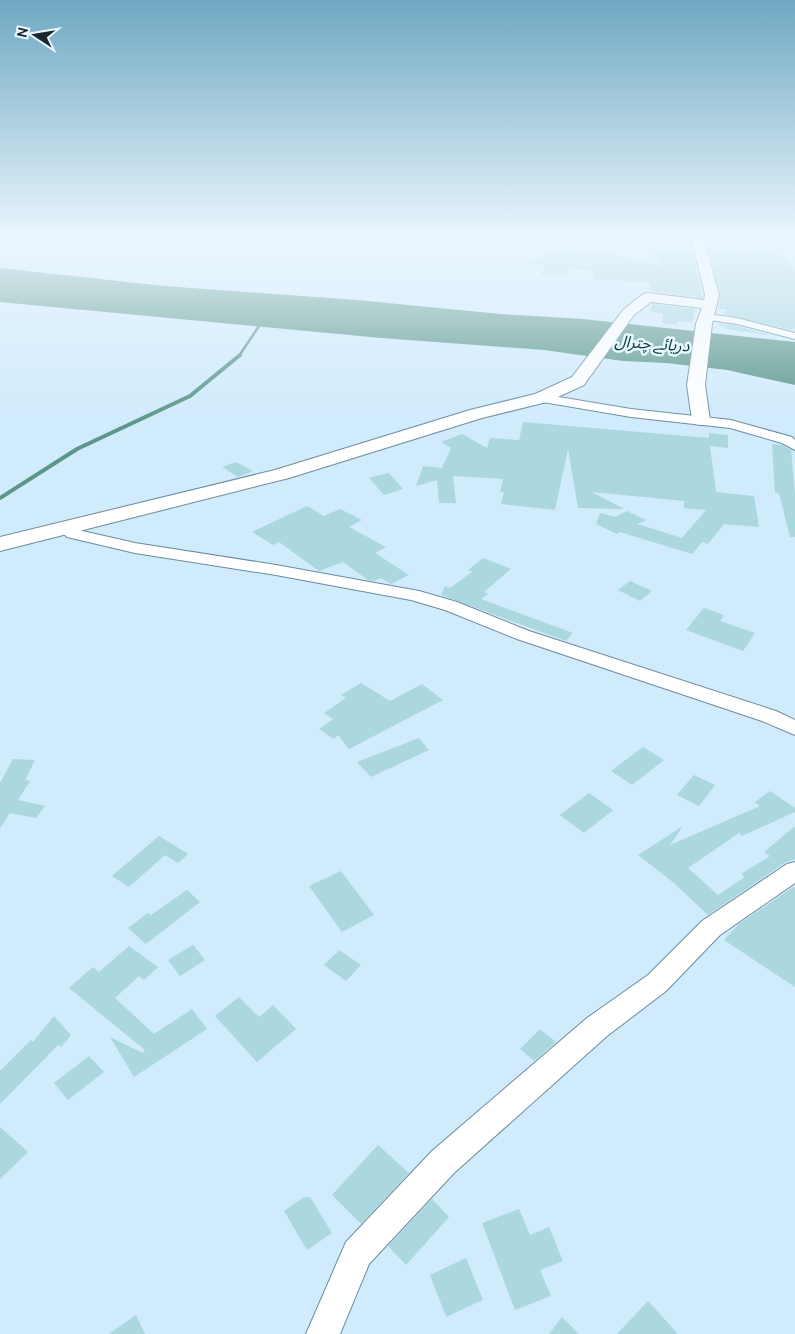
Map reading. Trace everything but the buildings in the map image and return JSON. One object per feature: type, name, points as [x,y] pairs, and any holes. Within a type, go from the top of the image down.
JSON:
[{"type":"street","points":[[0,544],[282,474],[476,414],[541,398],[578,381],[629,312],[645,298]]},
{"type":"street","points":[[655,298],[707,315],[795,336]]},
{"type":"street","points":[[701,420],[696,386],[711,298]]},
{"type":"street","points":[[541,398],[631,412],[731,424],[788,440],[795,446]]},
{"type":"street","points":[[64,527],[73,534],[136,548],[276,570],[413,595],[452,606],[523,635],[770,716],[795,728]]},
{"type":"street","points":[[323,1334],[357,1253],[443,1162],[597,1027],[657,984],[711,928],[795,871]]},
{"type":"water","name":"دریائے چترال","points":[[0,298],[333,298],[501,314],[583,319],[795,342],[795,385],[727,370],[666,363],[623,361],[544,350],[381,338],[0,302]]},
{"type":"waterway","points":[[239,356],[261,323]]},
{"type":"waterway","points":[[0,498],[77,449],[190,396],[239,356]]}]
